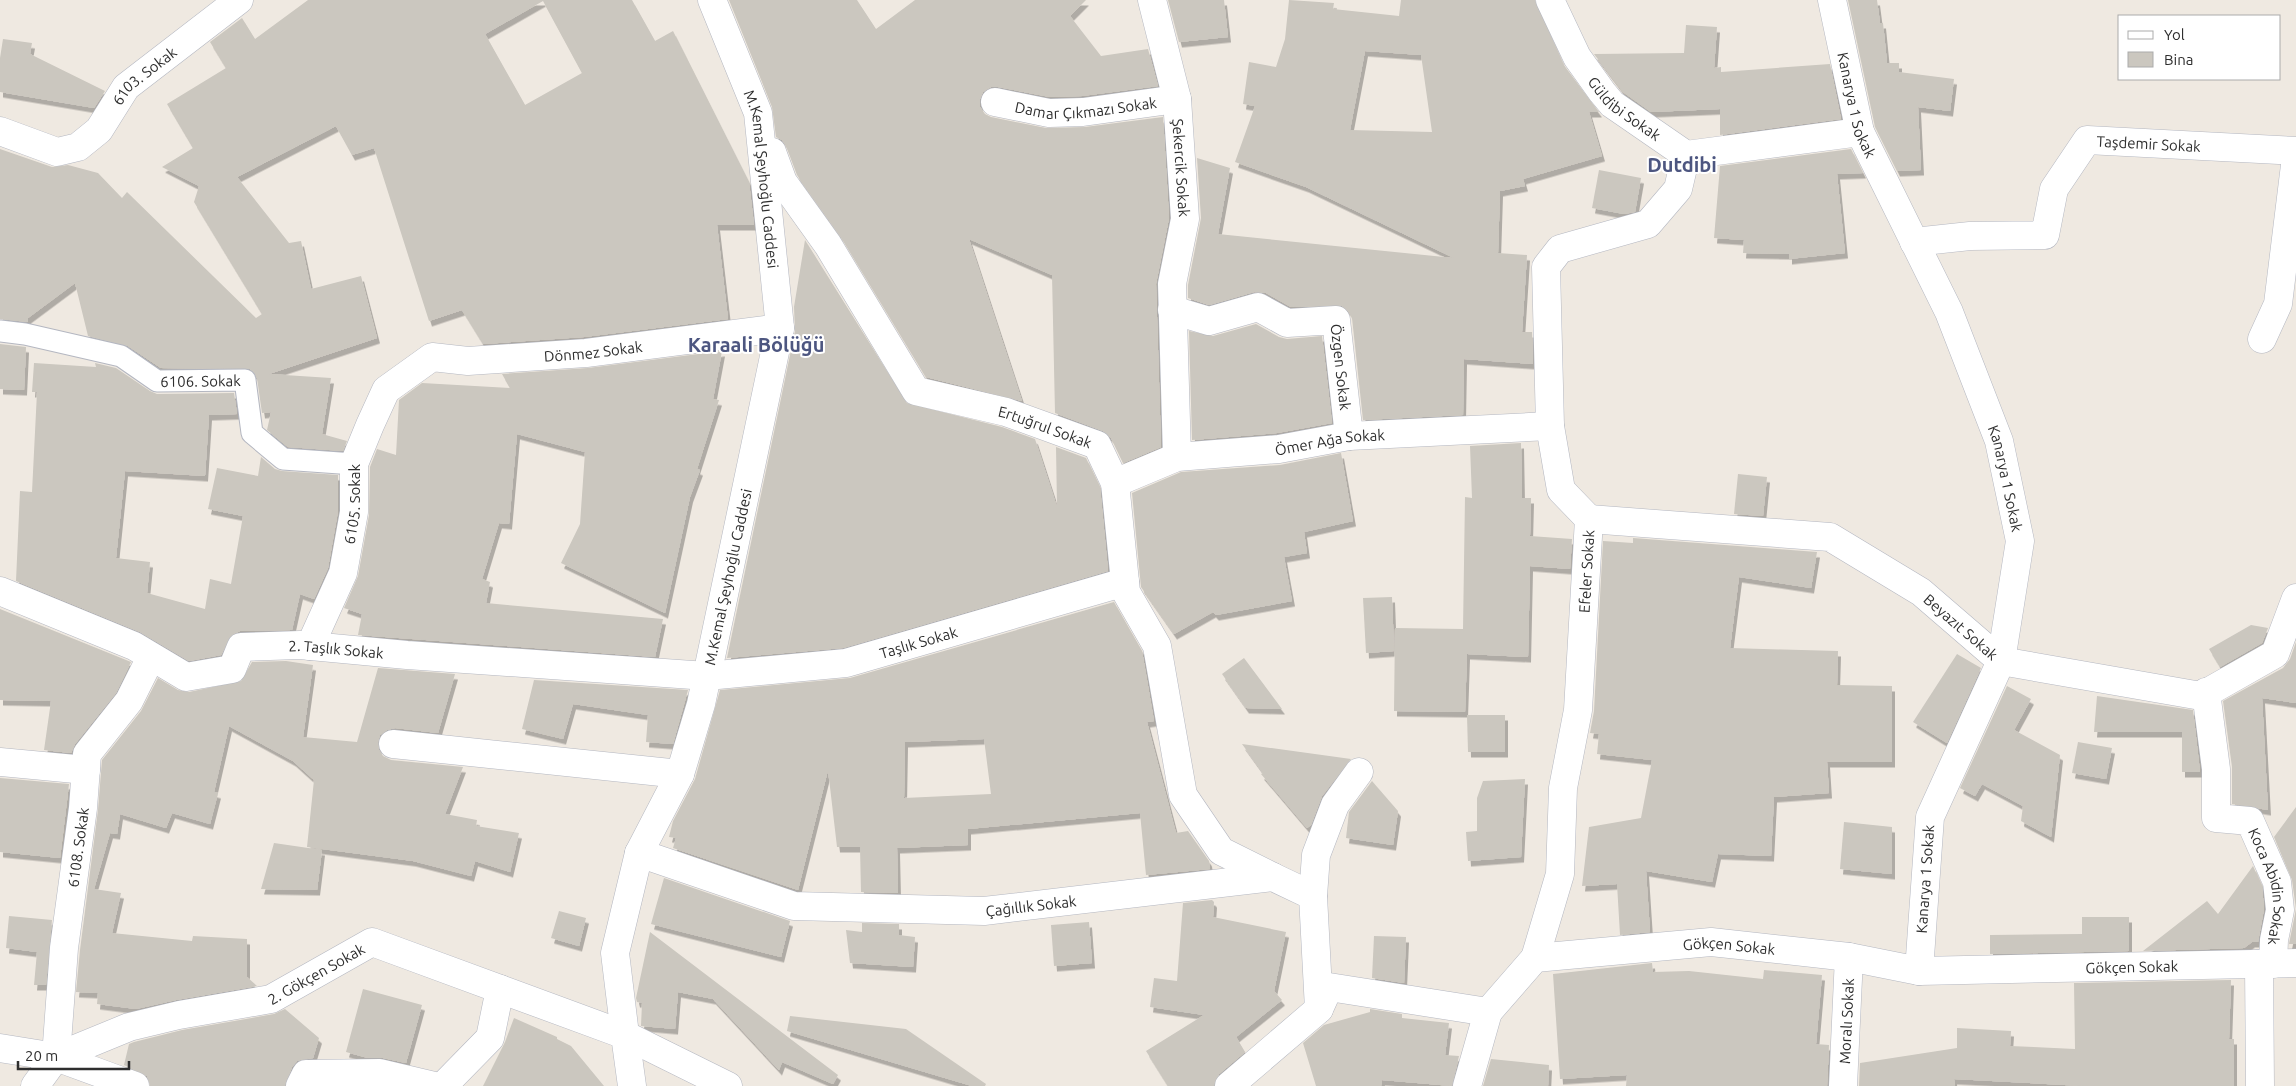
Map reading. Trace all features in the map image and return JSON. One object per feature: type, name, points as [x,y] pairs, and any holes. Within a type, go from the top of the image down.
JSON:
[{"type":"street","name":"6103. Sokak","points":[[0,131],[57,152],[78,147],[99,130],[126,88],[239,0]]},
{"type":"street","name":"M.Kemal Şeyhoğlu Caddesi","points":[[632,1086],[615,953],[639,853],[680,774],[701,704],[780,328],[758,113],[712,0]]},
{"type":"street","name":"Şekercik Sokak","points":[[1152,0],[1177,100],[1185,219],[1172,274],[1177,457]]},
{"type":"street","name":"Güldibi Sokak","points":[[1550,0],[1578,58],[1612,104],[1686,155]]},
{"type":"street","name":"Kanarya 1 Sokak","points":[[1832,0],[1860,132],[1949,312],[1999,441],[2020,541],[2001,661],[1930,817],[1919,971]]},
{"type":"street","name":"Damar Çıkmazı Sokak","points":[[995,102],[1048,113],[1083,112],[1177,100]]},
{"type":"street","name":"Ertuğrul Sokak","points":[[758,113],[783,182],[828,244],[916,391],[1006,412],[1097,446],[1115,483],[1126,592],[1157,646],[1183,795],[1221,851],[1273,877]]},
{"type":"street","points":[[1686,155],[1860,132]]},
{"type":"street","name":"Taşdemir Sokak","points":[[1914,242],[1970,236],[2044,235],[2054,189],[2087,140],[2296,150]]},
{"type":"street","name":"Efeler Sokak","points":[[1535,958],[1560,874],[1563,788],[1578,710],[1589,519],[1561,490],[1550,426],[1546,268],[1560,249],[1648,224],[1678,189],[1686,155]]},
{"type":"street","points":[[2262,339],[2278,304],[2296,157]]},
{"type":"street","name":"Özgen Sokak","points":[[1172,310],[1208,321],[1258,307],[1287,323],[1336,320],[1349,436]]},
{"type":"street","name":"Dönmez Sokak","points":[[410,373],[432,357],[468,361],[586,353],[780,328]]},
{"type":"street","name":"6105. Sokak","points":[[310,646],[343,573],[354,512],[354,464],[386,390],[410,373]]},
{"type":"street","name":"Ömer Ağa Sokak","points":[[1115,483],[1177,457],[1279,449],[1349,436],[1550,426]]},
{"type":"street","name":"Beyazıt Sokak","points":[[1589,519],[1830,536],[1921,592],[2001,661],[2201,696],[2275,654],[2294,599],[2296,598]]},
{"type":"street","name":"Taşlık Sokak","points":[[707,676],[846,663],[1125,582]]},
{"type":"street","name":"2. Taşlık Sokak","points":[[0,591],[134,646],[186,677],[232,669],[241,647],[310,646],[407,655],[707,676]]},
{"type":"street","name":"6108. Sokak","points":[[56,1057],[64,948],[83,808],[86,754],[129,702],[151,657]]},
{"type":"street","name":"Koca Abidin Sokak","points":[[2206,692],[2216,769],[2216,818],[2250,821],[2277,882],[2280,910],[2274,940],[2276,964],[2260,1086]]},
{"type":"street","points":[[393,744],[680,774]]},
{"type":"street","points":[[0,762],[86,770]]},
{"type":"street","points":[[1319,1009],[1313,896],[1316,854],[1335,804],[1359,772]]},
{"type":"street","name":"Çağıllık Sokak","points":[[639,853],[794,906],[984,911],[1273,877]]},
{"type":"street","points":[[1273,877],[1313,896]]},
{"type":"street","name":"2. Gökçen Sokak","points":[[56,1057],[129,1027],[179,1015],[271,999],[372,942],[625,1035]]},
{"type":"street","name":"Gökçen Sokak","points":[[1535,958],[1711,942],[1849,957],[1919,971],[2276,964]]},
{"type":"street","name":"Moralı Sokak","points":[[1844,1086],[1849,957]]},
{"type":"street","points":[[1467,1086],[1488,1012],[1535,958]]},
{"type":"street","points":[[1229,1086],[1319,1009],[1329,987],[1488,1012]]},
{"type":"street","points":[[443,1086],[490,1038],[500,990]]},
{"type":"street","points":[[625,1035],[728,1086]]},
{"type":"street","points":[[0,1048],[56,1057],[135,1086]]},
{"type":"street","points":[[35,1086],[56,1057]]},
{"type":"street","points":[[300,1086],[306,1074],[380,1072],[435,1086]]},
{"type":"lane","name":"6106. Sokak","points":[[0,331],[25,334],[121,356],[158,381],[245,380],[252,434],[283,459],[354,464]]},
{"type":"building","points":[[308,0],[632,0],[655,41],[673,31],[749,182],[754,225],[717,225],[728,319],[584,337],[483,344],[462,310],[429,321],[374,148],[352,155],[336,126],[237,177],[289,243],[301,241],[311,289],[361,276],[377,338],[269,374],[331,378],[322,434],[347,441],[343,451],[288,447],[267,430],[271,412],[262,413],[257,378],[250,369],[161,368],[128,346],[88,336],[75,283],[28,318],[28,322],[0,319],[0,149],[52,167],[68,165],[98,173],[122,198],[127,192],[256,318],[262,314],[194,202],[199,186],[162,167],[193,148],[167,104],[226,68],[210,42],[242,18],[255,39]],"holes":[[[543,1],[582,73],[525,105],[485,34]]]},
{"type":"building","points":[[729,0],[857,0],[876,29],[915,0],[1086,0],[1070,16],[1101,56],[1148,49],[1158,86],[1082,96],[1050,97],[991,87],[983,92],[980,99],[980,107],[985,114],[991,117],[1046,128],[1085,127],[1163,117],[1169,218],[1156,284],[1161,447],[1123,463],[1111,438],[1103,431],[1055,413],[1052,275],[969,239],[1022,401],[926,377],[841,237],[797,175],[786,146],[782,140],[776,137],[772,107]]},
{"type":"building","points":[[1168,0],[1224,0],[1228,37],[1179,42]]},
{"type":"building","points":[[1289,0],[1334,3],[1333,9],[1399,16],[1401,0],[1535,0],[1563,64],[1599,112],[1589,112],[1602,156],[1523,179],[1525,186],[1500,191],[1498,253],[1527,255],[1522,332],[1532,332],[1533,364],[1464,359],[1463,415],[1363,420],[1352,318],[1342,306],[1291,307],[1266,293],[1254,292],[1209,305],[1188,298],[1188,285],[1201,218],[1197,158],[1230,168],[1218,234],[1454,258],[1306,187],[1235,162],[1255,106],[1243,104],[1249,62],[1276,67],[1285,39]],"holes":[[[1365,51],[1421,55],[1432,132],[1350,130]]]},
{"type":"building","points":[[1848,0],[1877,0],[1880,23],[1883,23],[1887,63],[1899,63],[1899,72],[1954,79],[1950,111],[1918,107],[1921,170],[1897,171],[1875,127]]},
{"type":"building","points":[[1686,25],[1717,27],[1714,68],[1721,67],[1721,72],[1830,64],[1841,119],[1720,135],[1720,109],[1651,112],[1623,92],[1594,54],[1684,53]]},
{"type":"building","points":[[3,39],[32,43],[30,54],[105,91],[94,108],[0,92],[0,58]]},
{"type":"building","points":[[1851,149],[1863,173],[1837,174],[1845,253],[1789,259],[1789,254],[1743,253],[1744,240],[1714,238],[1720,166]]},
{"type":"building","points":[[1599,170],[1641,178],[1635,212],[1624,214],[1592,208]]},
{"type":"building","points":[[805,240],[907,403],[1002,427],[1035,439],[1057,507],[1056,447],[1086,458],[1100,487],[1108,571],[843,648],[727,658],[795,331],[794,307]]},
{"type":"building","points":[[1256,324],[1279,337],[1287,339],[1322,336],[1332,423],[1277,433],[1192,440],[1189,331],[1213,336]]},
{"type":"building","points":[[0,344],[26,347],[24,390],[0,389]]},
{"type":"building","points":[[722,351],[713,399],[719,400],[697,469],[700,470],[690,497],[665,613],[561,563],[580,524],[585,452],[517,434],[509,524],[499,523],[482,579],[490,582],[486,603],[663,619],[655,657],[358,635],[362,614],[344,608],[358,576],[369,515],[370,467],[377,449],[396,455],[399,400],[422,383],[510,388],[502,374],[588,368]]},
{"type":"building","points":[[34,363],[96,367],[95,363],[116,368],[157,394],[234,393],[237,414],[209,415],[205,476],[125,471],[116,558],[150,562],[147,593],[205,609],[210,579],[231,584],[243,516],[208,509],[217,468],[258,476],[261,457],[275,469],[282,471],[338,475],[338,511],[328,568],[314,599],[300,594],[292,630],[240,631],[232,635],[221,655],[189,661],[140,632],[16,581],[20,491],[32,492],[37,392],[32,392]]},
{"type":"building","points":[[1521,443],[1522,498],[1531,498],[1530,536],[1572,539],[1570,569],[1530,566],[1528,657],[1467,654],[1465,712],[1394,711],[1395,628],[1463,629],[1465,497],[1472,498],[1470,446]]},
{"type":"building","points":[[1341,453],[1353,521],[1304,532],[1307,553],[1284,557],[1292,601],[1216,615],[1213,612],[1174,634],[1141,587],[1132,493],[1181,472],[1280,465]]},
{"type":"building","points":[[1738,474],[1767,477],[1763,516],[1734,514]]},
{"type":"building","points":[[1633,538],[1817,552],[1811,588],[1739,577],[1730,648],[1838,651],[1837,685],[1892,686],[1892,762],[1827,762],[1829,793],[1774,797],[1771,856],[1718,854],[1712,882],[1646,871],[1650,932],[1620,935],[1617,884],[1582,886],[1589,827],[1641,818],[1652,760],[1597,754],[1599,734],[1590,733],[1594,711],[1603,541],[1633,543]]},
{"type":"building","points":[[1392,597],[1394,651],[1366,653],[1363,598]]},
{"type":"building","points":[[1114,602],[1142,651],[1154,721],[1147,722],[1176,833],[1188,831],[1209,861],[1210,869],[1146,875],[1140,813],[968,829],[968,845],[897,848],[898,893],[861,892],[860,847],[837,847],[828,770],[798,890],[673,848],[676,838],[669,837],[673,821],[695,779],[720,690],[850,678]],"holes":[[[984,739],[991,794],[904,798],[905,742]]]},
{"type":"building","points":[[0,609],[131,662],[116,693],[75,744],[71,753],[44,750],[51,701],[0,700]]},
{"type":"building","points":[[2251,625],[2268,628],[2262,643],[2220,667],[2209,649]]},
{"type":"building","points":[[2296,642],[2296,703],[2262,698],[2268,810],[2232,804],[2232,767],[2223,701],[2283,668],[2290,659]]},
{"type":"building","points":[[1957,654],[1981,668],[1947,743],[1913,722]]},
{"type":"building","points":[[1244,658],[1282,709],[1246,708],[1222,674]]},
{"type":"building","points":[[286,661],[313,665],[303,737],[357,742],[378,668],[455,674],[438,733],[395,728],[387,730],[380,735],[378,742],[379,750],[383,756],[391,760],[463,767],[445,814],[477,820],[476,826],[519,833],[510,872],[475,861],[471,876],[413,861],[307,847],[314,780],[293,761],[229,726],[214,792],[218,793],[210,824],[172,813],[166,828],[120,814],[117,834],[110,833],[94,889],[121,893],[112,933],[192,941],[193,936],[247,939],[247,977],[257,986],[136,1009],[97,1004],[98,993],[76,992],[98,810],[102,760],[141,711],[158,678],[178,690],[189,692],[241,681],[252,662]]},
{"type":"building","points":[[534,680],[688,690],[673,744],[646,742],[648,715],[573,704],[563,739],[522,729]]},
{"type":"building","points":[[2007,686],[2031,699],[2014,730],[2060,755],[2051,837],[2021,821],[2023,806],[1982,784],[1975,796],[1960,788]]},
{"type":"building","points":[[2097,696],[2193,710],[2200,772],[2182,772],[2182,732],[2094,732]]},
{"type":"building","points":[[1467,715],[1505,715],[1505,752],[1468,752]]},
{"type":"building","points":[[2078,742],[2112,748],[2106,779],[2072,773]]},
{"type":"building","points":[[1242,744],[1351,759],[1322,796],[1311,825],[1307,828],[1261,774],[1263,773]]},
{"type":"building","points":[[0,778],[69,784],[60,858],[0,852]]},
{"type":"building","points":[[1525,779],[1521,857],[1468,861],[1466,832],[1477,831],[1477,798],[1483,781]]},
{"type":"building","points":[[1372,781],[1398,811],[1393,845],[1346,838],[1349,812]]},
{"type":"building","points":[[2296,807],[2296,909],[2292,880],[2274,837]]},
{"type":"building","points":[[1844,822],[1892,827],[1892,874],[1840,869]]},
{"type":"building","points":[[274,843],[322,850],[317,890],[261,889]]},
{"type":"building","points":[[2253,866],[2262,886],[2264,909],[2258,942],[2252,942],[2244,948],[2143,951],[2207,901],[2218,914]]},
{"type":"building","points":[[664,878],[790,921],[781,957],[651,924]]},
{"type":"building","points":[[1212,900],[1214,902],[1213,917],[1286,932],[1274,991],[1282,1000],[1236,1037],[1245,1052],[1219,1074],[1214,1086],[1168,1086],[1146,1051],[1204,1015],[1150,1007],[1154,978],[1177,981],[1183,903]]},
{"type":"building","points":[[2296,909],[2296,944],[2289,944]]},
{"type":"building","points":[[559,911],[586,918],[579,946],[551,938]]},
{"type":"building","points":[[9,916],[52,920],[46,985],[34,985],[37,952],[6,948]]},
{"type":"building","points":[[2082,917],[2129,917],[2129,951],[1990,954],[1990,935],[2082,934]]},
{"type":"building","points":[[1089,922],[1092,963],[1054,966],[1051,925]]},
{"type":"building","points":[[862,923],[899,924],[899,935],[915,937],[913,967],[850,963],[846,930],[862,932]]},
{"type":"building","points":[[650,932],[838,1075],[833,1084],[782,1062],[779,1070],[713,999],[678,992],[675,1029],[641,1026],[642,1003],[637,1002],[636,998]]},
{"type":"building","points":[[1374,936],[1406,937],[1404,983],[1372,978]]},
{"type":"building","points":[[1652,963],[1653,972],[1689,971],[1763,979],[1764,970],[1822,975],[1816,1044],[1829,1045],[1827,1086],[1626,1086],[1627,1075],[1560,1079],[1553,974]]},
{"type":"building","points":[[2231,980],[2229,1039],[2234,1039],[2234,1086],[2083,1086],[1954,1079],[1955,1086],[1859,1086],[1860,1063],[1957,1048],[1957,1028],[2011,1031],[2010,1046],[2075,1049],[2074,983]]},
{"type":"building","points":[[363,989],[422,1005],[406,1063],[383,1058],[368,1058],[346,1052]]},
{"type":"building","points":[[285,1009],[319,1038],[313,1058],[297,1061],[292,1067],[285,1086],[150,1086],[147,1076],[124,1065],[129,1044],[134,1042],[182,1030],[274,1014]]},
{"type":"building","points":[[1370,1009],[1402,1014],[1402,1018],[1449,1023],[1445,1055],[1459,1056],[1452,1086],[1382,1080],[1381,1086],[1316,1086],[1303,1043],[1324,1025],[1370,1012]]},
{"type":"building","points":[[790,1016],[906,1029],[986,1084],[985,1086],[972,1086],[787,1031]]},
{"type":"building","points":[[514,1018],[557,1037],[557,1039],[571,1046],[604,1086],[483,1086],[505,1042]]},
{"type":"building","points":[[1491,1059],[1549,1065],[1548,1086],[1483,1086]]},
{"type":"district","name":"Dutdibi","points":[[1682,164]]},
{"type":"district","name":"Karaali Bölüğü","points":[[756,344]]}]
